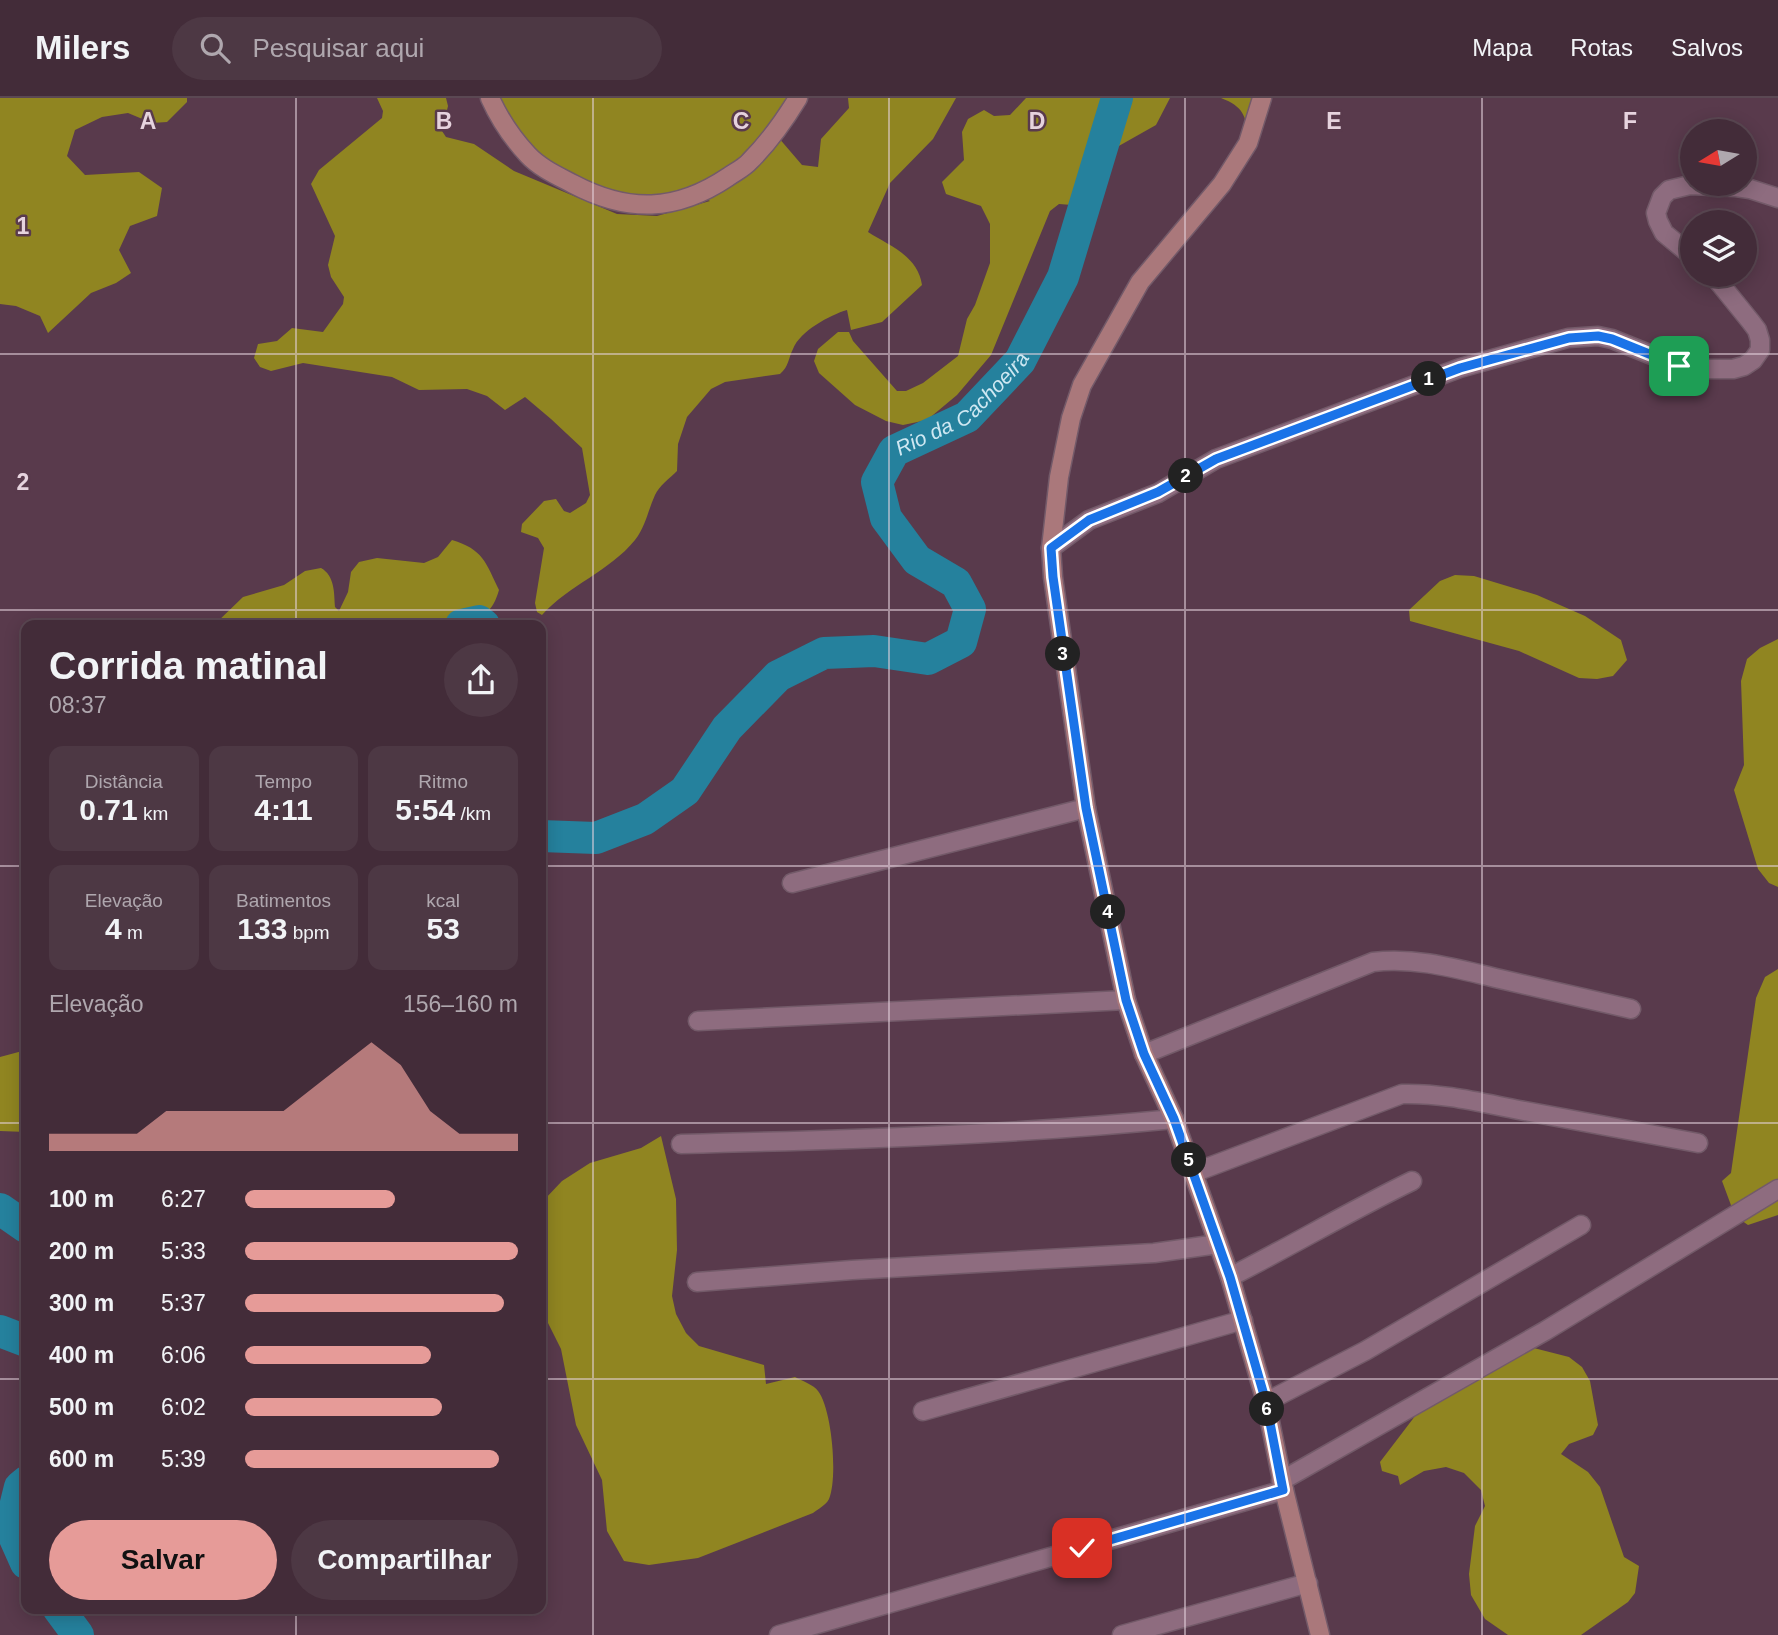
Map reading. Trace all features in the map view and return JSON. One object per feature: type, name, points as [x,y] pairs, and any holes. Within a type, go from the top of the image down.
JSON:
[{"type":"street","points":[[490,98],[496,113],[529,157],[555,175],[588,192],[624,203],[652,206],[688,198],[714,186],[748,164],[780,127],[798,98]]},
{"type":"street","points":[[1262,98],[1248,143],[1222,184],[1140,282],[1082,385],[1071,418],[1059,477],[1051,548],[1054,590],[1086,808],[1126,1000],[1144,1054],[1174,1119],[1230,1277],[1266,1402],[1282,1486],[1320,1635]]},
{"type":"street","points":[[1680,246],[1664,233],[1658,221],[1657,213],[1662,197],[1669,190],[1690,185],[1736,187],[1778,198]]},
{"type":"street","points":[[1051,548],[1089,520],[1158,492],[1216,459],[1460,368],[1556,342],[1598,336],[1679,366],[1696,369],[1733,369],[1744,366],[1753,360],[1760,350],[1760,340],[1757,330],[1723,287]]},
{"type":"street","points":[[792,883],[1086,808]]},
{"type":"street","points":[[1144,1054],[1373,962],[1394,960],[1449,967],[1631,1009]]},
{"type":"street","points":[[698,1021],[1126,1000]]},
{"type":"street","points":[[1193,1173],[1402,1094],[1427,1093],[1460,1097],[1698,1143]]},
{"type":"street","points":[[681,1144],[849,1140],[1174,1119]]},
{"type":"street","points":[[1230,1277],[1363,1204],[1412,1181]]},
{"type":"street","points":[[779,1635],[1282,1486],[1545,1331],[1778,1189]]},
{"type":"street","points":[[1266,1402],[1365,1351],[1581,1225]]},
{"type":"street","points":[[697,1282],[1154,1252],[1218,1244]]},
{"type":"street","points":[[923,1411],[1243,1320]]},
{"type":"street","points":[[1122,1635],[1308,1583]]},
{"type":"shaded area","points":[[0,98],[187,98],[187,102],[167,122],[152,123],[128,113],[102,117],[75,130],[67,156],[85,175],[139,172],[162,188],[157,216],[130,226],[119,250],[131,273],[116,283],[91,293],[48,333],[40,316],[16,306],[0,304]]},
{"type":"shaded area","points":[[377,98],[446,98],[448,106],[442,131],[446,137],[474,144],[514,171],[617,214],[657,216],[710,201],[706,199],[642,206],[575,184],[525,144],[498,98],[805,98],[798,115],[778,137],[802,165],[818,167],[821,139],[849,108],[848,98],[956,98],[933,139],[890,183],[868,232],[909,259],[915,266],[922,285],[882,322],[851,330],[847,310],[816,325],[797,342],[780,374],[725,382],[711,389],[687,417],[678,444],[677,471],[657,492],[639,535],[614,561],[564,595],[542,615],[537,612],[535,603],[544,548],[538,538],[521,532],[522,524],[544,501],[556,499],[564,511],[570,513],[586,503],[590,495],[582,448],[551,419],[525,397],[505,410],[487,396],[467,389],[419,390],[392,377],[303,363],[271,371],[260,367],[254,358],[258,344],[277,341],[292,328],[323,332],[343,304],[344,297],[331,277],[328,265],[335,236],[311,184],[319,170],[382,118],[383,111]]},
{"type":"shaded area","points":[[1026,98],[1170,98],[1156,125],[1117,147],[1072,205],[1059,204],[1050,211],[991,355],[957,395],[927,420],[903,425],[886,421],[855,405],[819,373],[814,361],[818,349],[838,332],[849,332],[853,341],[897,391],[906,391],[923,383],[958,356],[967,319],[990,263],[990,224],[981,206],[946,194],[942,182],[964,160],[962,132],[968,119],[984,110],[994,116],[1010,115]]},
{"type":"shaded area","points":[[1221,98],[1262,98],[1249,138],[1242,113],[1235,105]]},
{"type":"shaded area","points":[[452,540],[471,548],[482,558],[499,590],[487,612],[475,620],[219,620],[243,597],[284,585],[305,571],[321,568],[329,575],[335,607],[339,611],[348,592],[351,572],[359,562],[377,558],[424,563],[438,557]]},
{"type":"shaded area","points":[[1455,575],[1474,576],[1537,595],[1585,616],[1621,640],[1627,660],[1613,676],[1579,678],[1519,651],[1410,621],[1409,610],[1440,581]]},
{"type":"shaded area","points":[[1778,639],[1778,887],[1769,883],[1758,869],[1734,790],[1744,765],[1741,681],[1747,659],[1760,648]]},
{"type":"shaded area","points":[[1778,969],[1778,1215],[1748,1225],[1735,1216],[1722,1181],[1731,1173],[1756,998],[1765,977]]},
{"type":"shaded area","points":[[21,1051],[21,1132],[0,1131],[0,1057]]},
{"type":"shaded area","points":[[661,1136],[676,1199],[677,1250],[672,1296],[676,1314],[686,1333],[699,1346],[764,1365],[766,1384],[795,1377],[816,1389],[827,1413],[833,1460],[829,1499],[813,1513],[698,1558],[649,1565],[624,1561],[607,1531],[602,1480],[576,1425],[561,1349],[546,1319],[546,1198],[562,1181],[590,1163],[641,1148]]},
{"type":"shaded area","points":[[1526,1346],[1569,1357],[1582,1367],[1590,1381],[1598,1425],[1593,1435],[1569,1444],[1561,1454],[1588,1472],[1600,1487],[1624,1557],[1639,1566],[1635,1593],[1628,1602],[1581,1635],[1508,1635],[1485,1619],[1471,1595],[1469,1574],[1475,1526],[1485,1506],[1481,1490],[1464,1473],[1446,1467],[1424,1471],[1400,1485],[1398,1476],[1382,1471],[1380,1462],[1425,1403],[1437,1395],[1459,1391],[1472,1372]]},
{"type":"waterway","name":"Rio da Cachoeira","points":[[546,836],[596,838],[645,819],[685,791],[727,728],[778,676],[824,653],[874,651],[928,659],[961,642],[970,609],[956,583],[917,560],[886,518],[877,482],[894,451],[967,417],[1020,361],[1063,277],[1117,98]]},
{"type":"waterway","name":"Rio da Cachoeira","points":[[0,1209],[21,1224]]},
{"type":"waterway","name":"Rio da Cachoeira","points":[[0,1331],[21,1339]]},
{"type":"waterway","name":"Rio da Cachoeira","points":[[21,1486],[10,1527],[21,1552]]},
{"type":"waterway","name":"Rio da Cachoeira","points":[[62,1614],[78,1635]]},
{"type":"route","points":[[1082,1548],[1283,1490],[1266,1402],[1230,1277],[1174,1119],[1144,1054],[1126,1000],[1086,808],[1065,670],[1051,548],[1089,520],[1158,492],[1216,459],[1460,368],[1569,338],[1598,336],[1679,366]]}]
